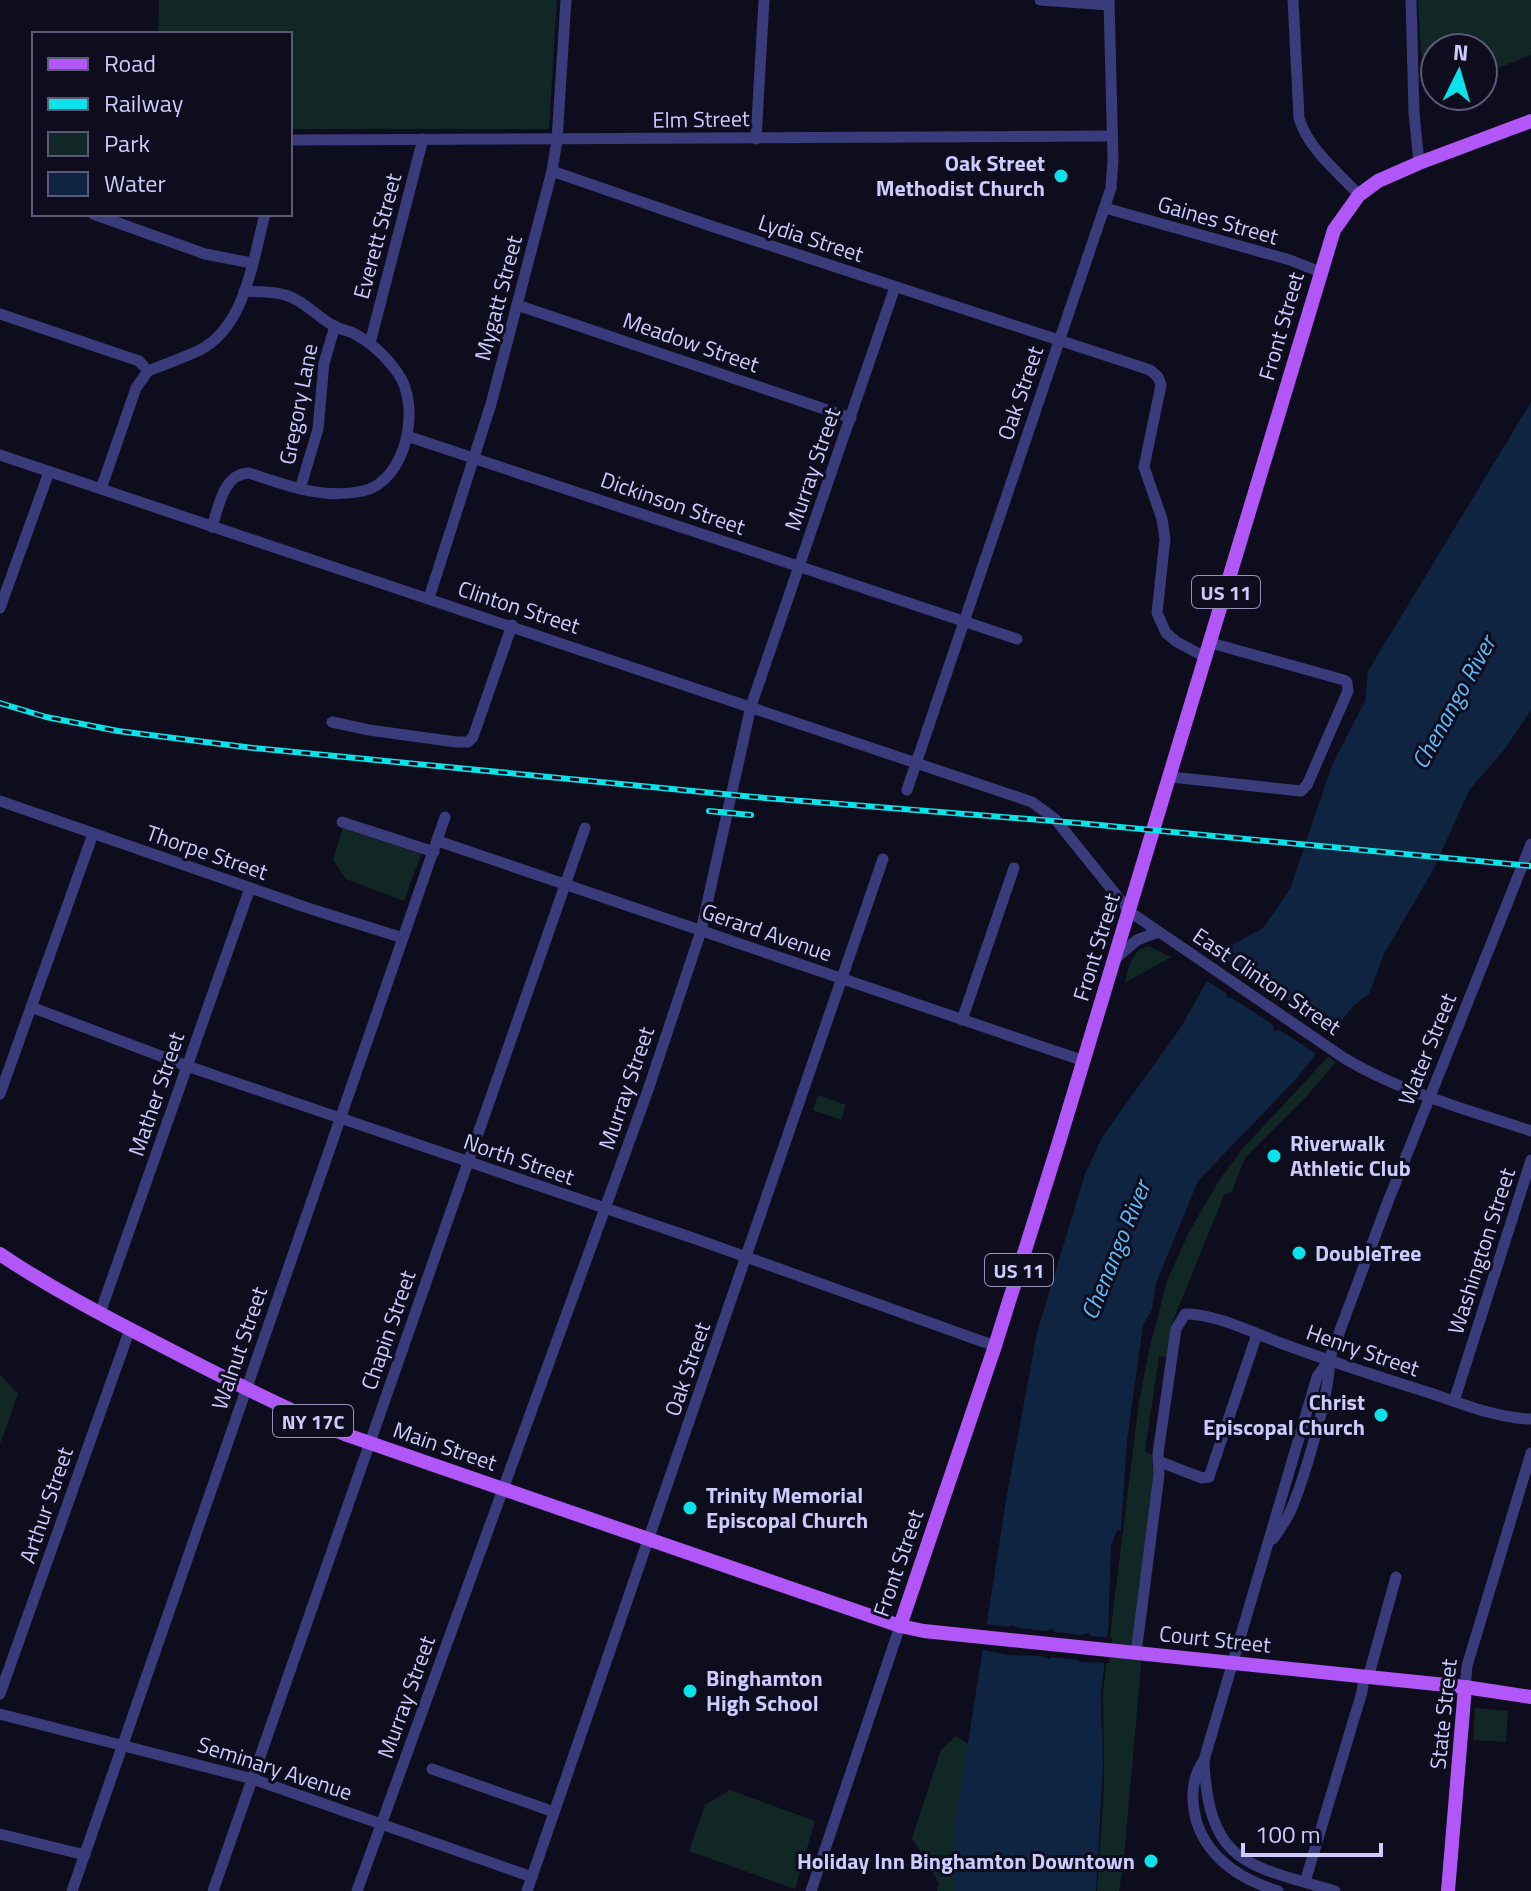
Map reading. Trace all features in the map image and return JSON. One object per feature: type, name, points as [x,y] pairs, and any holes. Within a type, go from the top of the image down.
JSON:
[{"type":"main road","name":"Front Street","points":[[900,1626],[995,1346],[1084,1061],[1334,230],[1359,195],[1391,174],[1531,121]]},
{"type":"main road","name":"Main Street","points":[[0,1254],[100,1313],[282,1408],[370,1443],[900,1626]]},
{"type":"main road","name":"Court Street","points":[[900,1626],[1465,1687],[1529,1697]]},
{"type":"main road","name":"State Street","points":[[1448,1891],[1465,1687]]},
{"type":"street","name":"Mygatt Street","points":[[429,598],[475,458],[552,171],[557,140],[566,0]]},
{"type":"street","points":[[756,139],[764,0]]},
{"type":"street","points":[[1040,0],[1109,2]]},
{"type":"street","points":[[1293,0],[1299,118],[1303,130],[1309,141],[1359,195]]},
{"type":"street","points":[[1411,0],[1414,113],[1419,163]]},
{"type":"street","name":"Oak Street","points":[[907,790],[1111,188],[1109,2]]},
{"type":"street","name":"Elm Street","points":[[292,140],[1112,136]]},
{"type":"street","name":"Everett Street","points":[[370,343],[423,139]]},
{"type":"street","name":"Lydia Street","points":[[552,171],[1150,370],[1161,385],[1161,397],[1144,467],[1162,519],[1165,539],[1157,613],[1166,633],[1207,658]]},
{"type":"street","name":"Gaines Street","points":[[1105,208],[1290,260],[1320,272]]},
{"type":"street","points":[[99,216],[205,254],[252,263]]},
{"type":"street","points":[[101,489],[136,388],[148,371],[201,349],[217,337],[237,308],[264,216]]},
{"type":"street","name":"Murray Street","points":[[357,1891],[604,1209],[701,931],[751,706],[895,287]]},
{"type":"street","points":[[212,527],[227,484],[240,473],[300,489],[338,495],[365,491],[389,476],[407,436],[409,410],[400,374],[370,343],[335,326],[295,299],[244,291]]},
{"type":"street","name":"Meadow Street","points":[[517,305],[851,418]]},
{"type":"street","points":[[0,314],[139,361],[148,371]]},
{"type":"street","name":"Gregory Lane","points":[[300,489],[318,429],[324,363],[335,326]]},
{"type":"street","name":"Dickinson Street","points":[[407,436],[1017,639]]},
{"type":"street","name":"Clinton Street","points":[[0,455],[1024,799]]},
{"type":"street","points":[[0,608],[5,575],[49,472]]},
{"type":"street","points":[[332,722],[369,730],[468,742],[473,737],[512,625]]},
{"type":"street","points":[[1171,777],[1301,791],[1307,785],[1348,691],[1344,680],[1211,643]]},
{"type":"street","name":"East Clinton Street","points":[[1024,799],[1055,819],[1130,912],[1344,1058],[1363,1069],[1531,1131]]},
{"type":"street","name":"Thorpe Street","points":[[0,801],[403,938]]},
{"type":"street","name":"Walnut Street","points":[[72,1891],[445,817]]},
{"type":"street","name":"Gerard Avenue","points":[[342,822],[565,885],[1084,1061]]},
{"type":"street","name":"Chapin Street","points":[[213,1891],[585,828]]},
{"type":"street","points":[[0,1094],[93,834]]},
{"type":"street","name":"Water Street","points":[[1278,1891],[1253,1883],[1231,1870],[1213,1853],[1201,1835],[1194,1811],[1195,1775],[1204,1760],[1317,1377],[1329,1360],[1430,1095],[1530,850]]},
{"type":"street","name":"Oak Street","points":[[528,1891],[883,859]]},
{"type":"street","points":[[962,1020],[1014,868]]},
{"type":"street","name":"Mather Street","points":[[100,1313],[250,888]]},
{"type":"street","points":[[1116,958],[1140,939],[1158,932]]},
{"type":"street","name":"North Street","points":[[31,1007],[187,1066],[995,1346]]},
{"type":"street","name":"Washington Street","points":[[1454,1401],[1531,1160]]},
{"type":"street","name":"Henry Street","points":[[1158,1461],[1176,1329],[1185,1314],[1203,1316],[1493,1413],[1531,1419]]},
{"type":"street","name":"Arthur Street","points":[[0,1694],[130,1329]]},
{"type":"street","points":[[1130,1652],[1158,1461],[1202,1478],[1209,1477],[1257,1334]]},
{"type":"street","name":"State Street","points":[[1465,1687],[1467,1666],[1531,1453]]},
{"type":"street","points":[[1306,1885],[1396,1577]]},
{"type":"street","name":"Front Street","points":[[811,1891],[900,1626]]},
{"type":"street","name":"Seminary Avenue","points":[[0,1714],[253,1779],[532,1877]]},
{"type":"street","points":[[1204,1760],[1210,1812],[1217,1830],[1228,1845],[1261,1868],[1306,1885],[1335,1891]]},
{"type":"street","points":[[432,1769],[554,1812]]},
{"type":"street","points":[[0,1834],[85,1855]]},
{"type":"green space","points":[[159,0],[557,0],[549,129],[292,129],[292,32],[158,32]]},
{"type":"green space","points":[[1418,0],[1531,0],[1531,55],[1499,68],[1499,32],[1420,32]]},
{"type":"green space","points":[[343,828],[421,854],[404,901],[346,879],[333,860]]},
{"type":"green space","points":[[1148,946],[1171,957],[1125,983],[1134,956]]},
{"type":"green space","points":[[1328,1057],[1336,1062],[1245,1158],[1232,1191],[1224,1195],[1173,1321],[1168,1357],[1159,1356],[1145,1451],[1153,1455],[1152,1467],[1164,1472],[1140,1643],[1141,1667],[1123,1867],[1119,1891],[1097,1891],[1104,1786],[1103,1692],[1139,1402],[1167,1281],[1189,1232],[1220,1179],[1244,1147]]},
{"type":"green space","points":[[818,1095],[846,1105],[841,1120],[813,1110]]},
{"type":"green space","points":[[0,1375],[18,1394],[0,1444]]},
{"type":"green space","points":[[1475,1708],[1508,1711],[1506,1742],[1473,1740]]},
{"type":"green space","points":[[956,1736],[969,1745],[954,1832],[954,1891],[937,1891],[939,1883],[912,1838],[941,1750]]},
{"type":"green space","points":[[730,1790],[815,1821],[795,1889],[689,1851],[705,1805]]},
{"type":"water","name":"Chenango River","points":[[1531,402],[1531,710],[1504,750],[1470,789],[1432,872],[1384,954],[1369,994],[1354,1005],[1297,1078],[1198,1181],[1156,1283],[1152,1309],[1143,1325],[1127,1440],[1121,1530],[1117,1531],[1111,1546],[1108,1635],[1101,1692],[1103,1766],[1096,1891],[954,1891],[954,1832],[1007,1494],[1037,1333],[1085,1174],[1103,1136],[1181,1027],[1225,949],[1263,928],[1290,889],[1332,765],[1365,701],[1368,671]]},
{"type":"pier","points":[[1217,954],[1294,1002],[1295,1006],[1337,1034],[1319,1056],[1280,1030],[1274,1031],[1273,1025],[1232,998],[1227,998],[1226,993],[1204,979]]},
{"type":"pier","points":[[983,1624],[1045,1631],[1053,1629],[1055,1632],[1089,1633],[1090,1636],[1112,1638],[1109,1663],[1008,1655],[980,1649]]},
{"type":"railway","points":[[0,703],[46,717],[118,731],[253,748],[754,797],[1078,823],[1531,866]]},
{"type":"railway","points":[[709,811],[751,815]]},
{"type":"place","name":"Oak Street Methodist Church","points":[[1061,176]]},
{"type":"place","name":"Riverwalk Athletic Club","points":[[1274,1156]]},
{"type":"place","name":"DoubleTree","points":[[1299,1253]]},
{"type":"place","name":"Christ Episcopal Church","points":[[1381,1415]]},
{"type":"place","name":"Trinity Memorial Episcopal Church","points":[[690,1508]]},
{"type":"place","name":"Binghamton High School","points":[[690,1691]]},
{"type":"place","name":"Holiday Inn Binghamton Downtown","points":[[1151,1861]]}]
